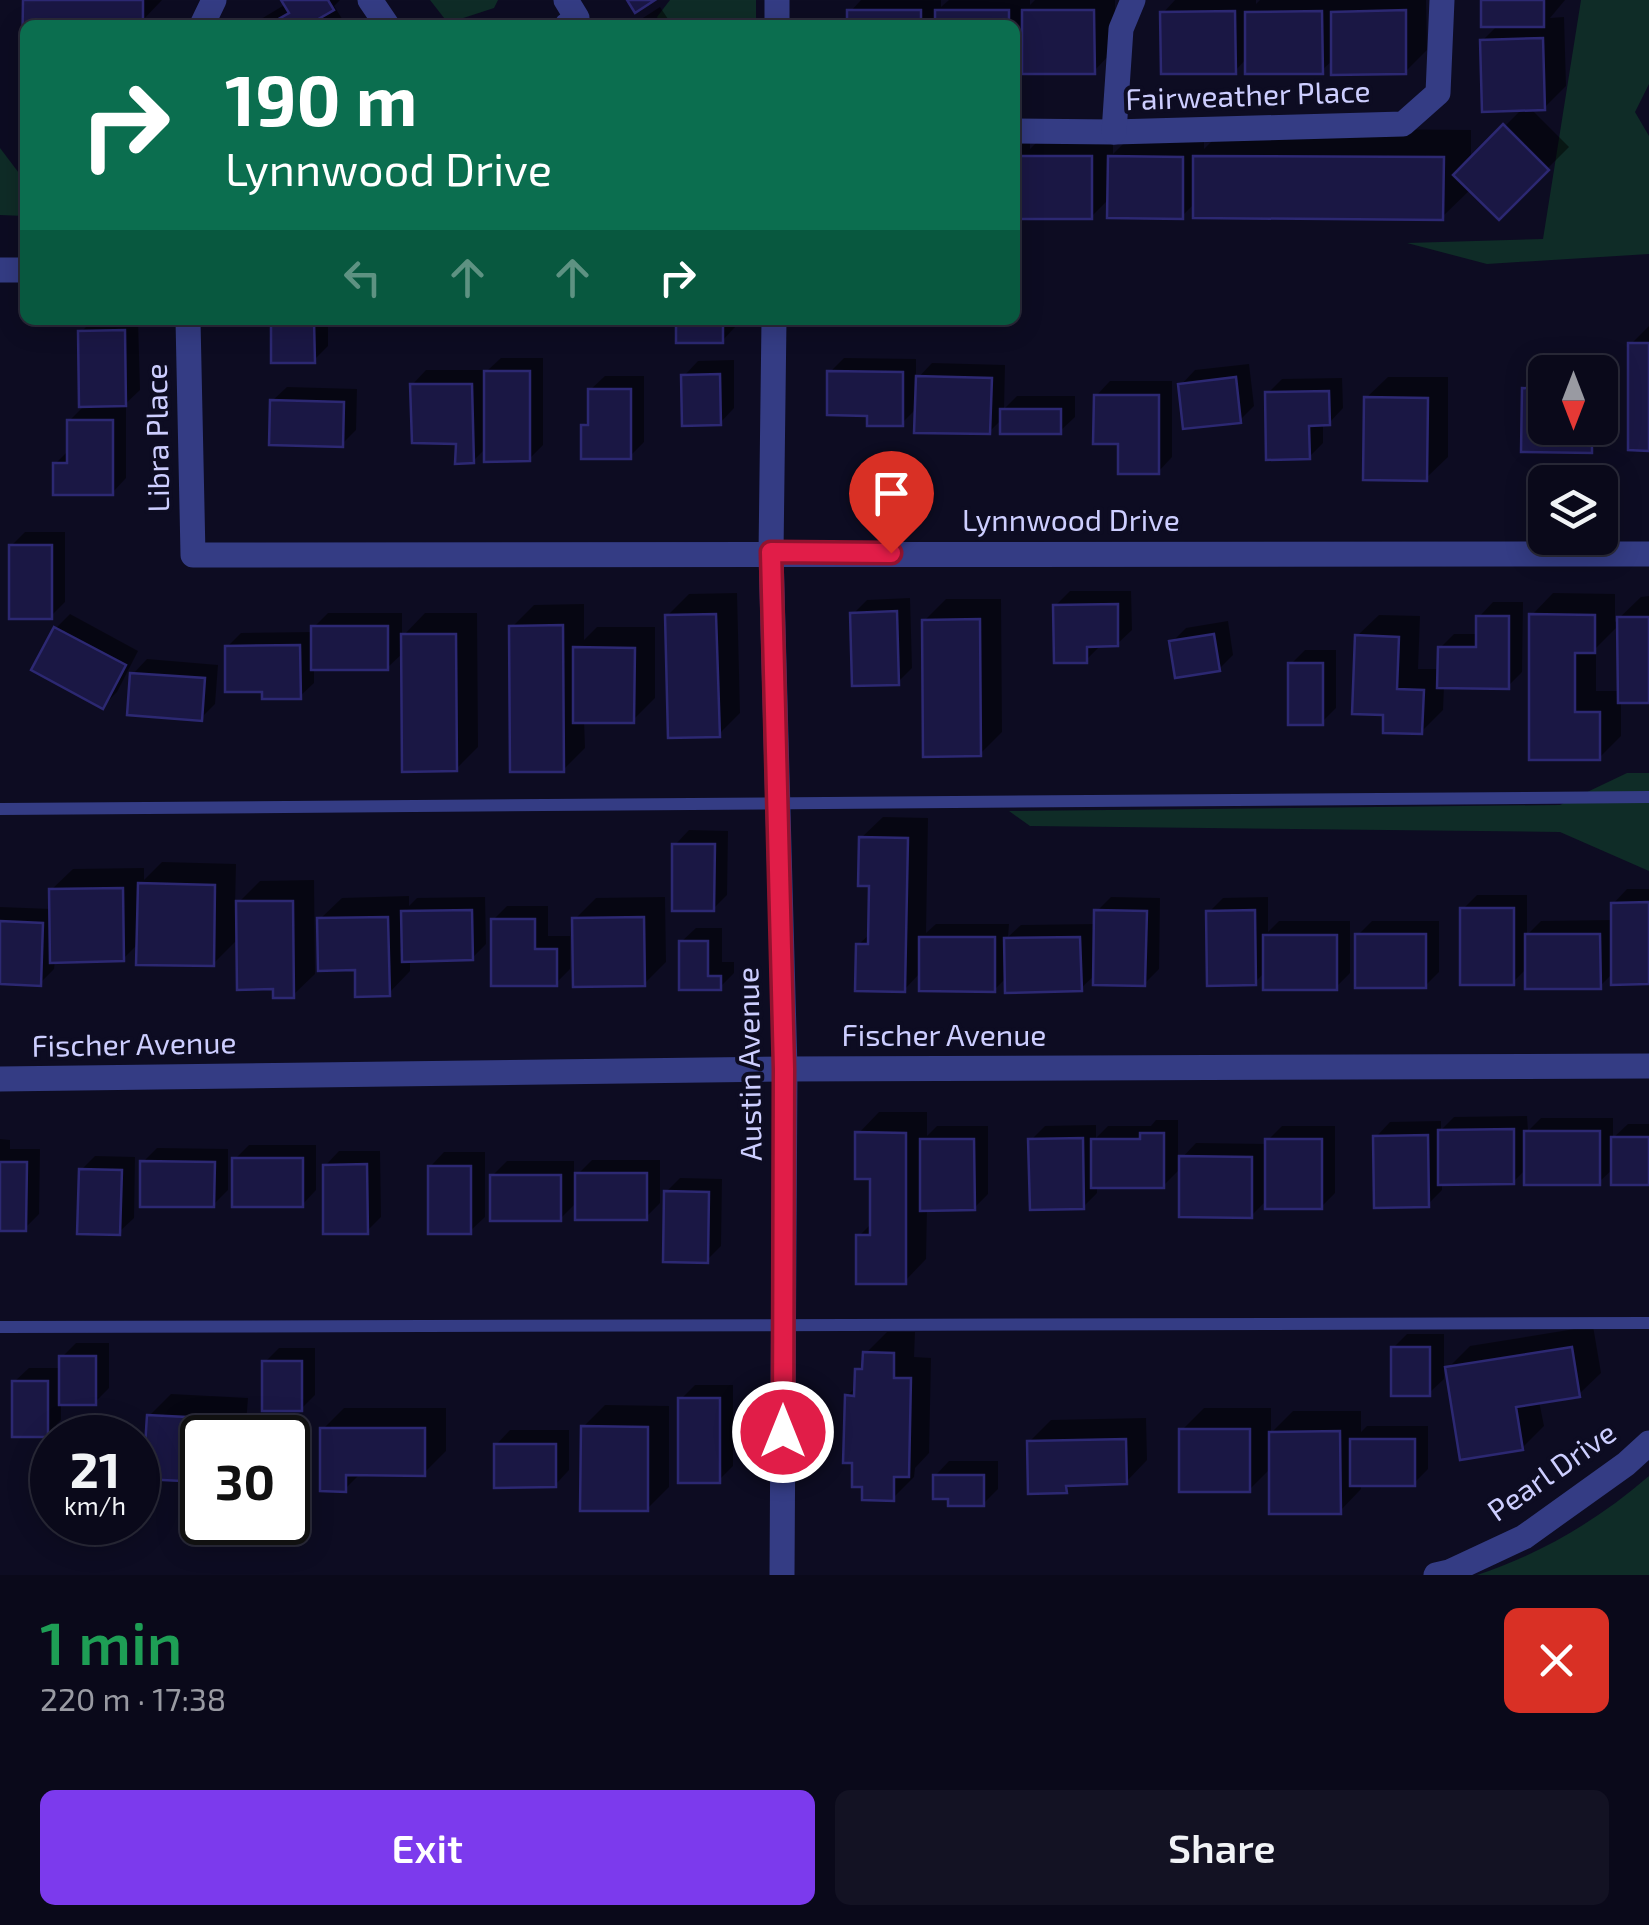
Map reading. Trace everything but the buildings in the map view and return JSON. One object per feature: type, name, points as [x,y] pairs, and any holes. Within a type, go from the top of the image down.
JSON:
[{"type":"street","points":[[1114,132],[1121,30],[1133,0]]},
{"type":"street","name":"Fairweather Place","points":[[1020,131],[1403,124],[1438,92],[1442,0]]},
{"type":"street","name":"Libra Place","points":[[188,325],[193,555]]},
{"type":"street","name":"Austin Avenue","points":[[774,325],[771,552],[784,1069],[782,1575]]},
{"type":"street","name":"Lynnwood Drive","points":[[193,555],[1649,554]]},
{"type":"street","name":"Fischer Avenue","points":[[0,1080],[784,1069],[1649,1066]]},
{"type":"street","name":"Pearl Drive","points":[[1436,1575],[1524,1537],[1649,1443]]},
{"type":"lane","points":[[0,810],[1649,797]]},
{"type":"lane","points":[[0,1328],[1649,1323]]},
{"type":"green space","points":[[430,0],[498,0],[494,8],[446,20]]},
{"type":"green space","points":[[670,0],[756,0],[756,20],[657,17]]},
{"type":"green space","points":[[1581,0],[1649,0],[1649,84],[1635,112],[1649,136],[1649,254],[1487,264],[1407,243],[1543,239]]},
{"type":"green space","points":[[0,148],[20,174],[20,216],[0,215]]},
{"type":"green space","points":[[1627,773],[1649,773],[1649,871],[1560,832],[1030,826],[1009,811],[1560,805]]},
{"type":"green space","points":[[1649,1476],[1649,1575],[1477,1575],[1568,1534]]},
{"type":"route","points":[[783,1432],[784,1069],[771,552],[891,553]]}]
